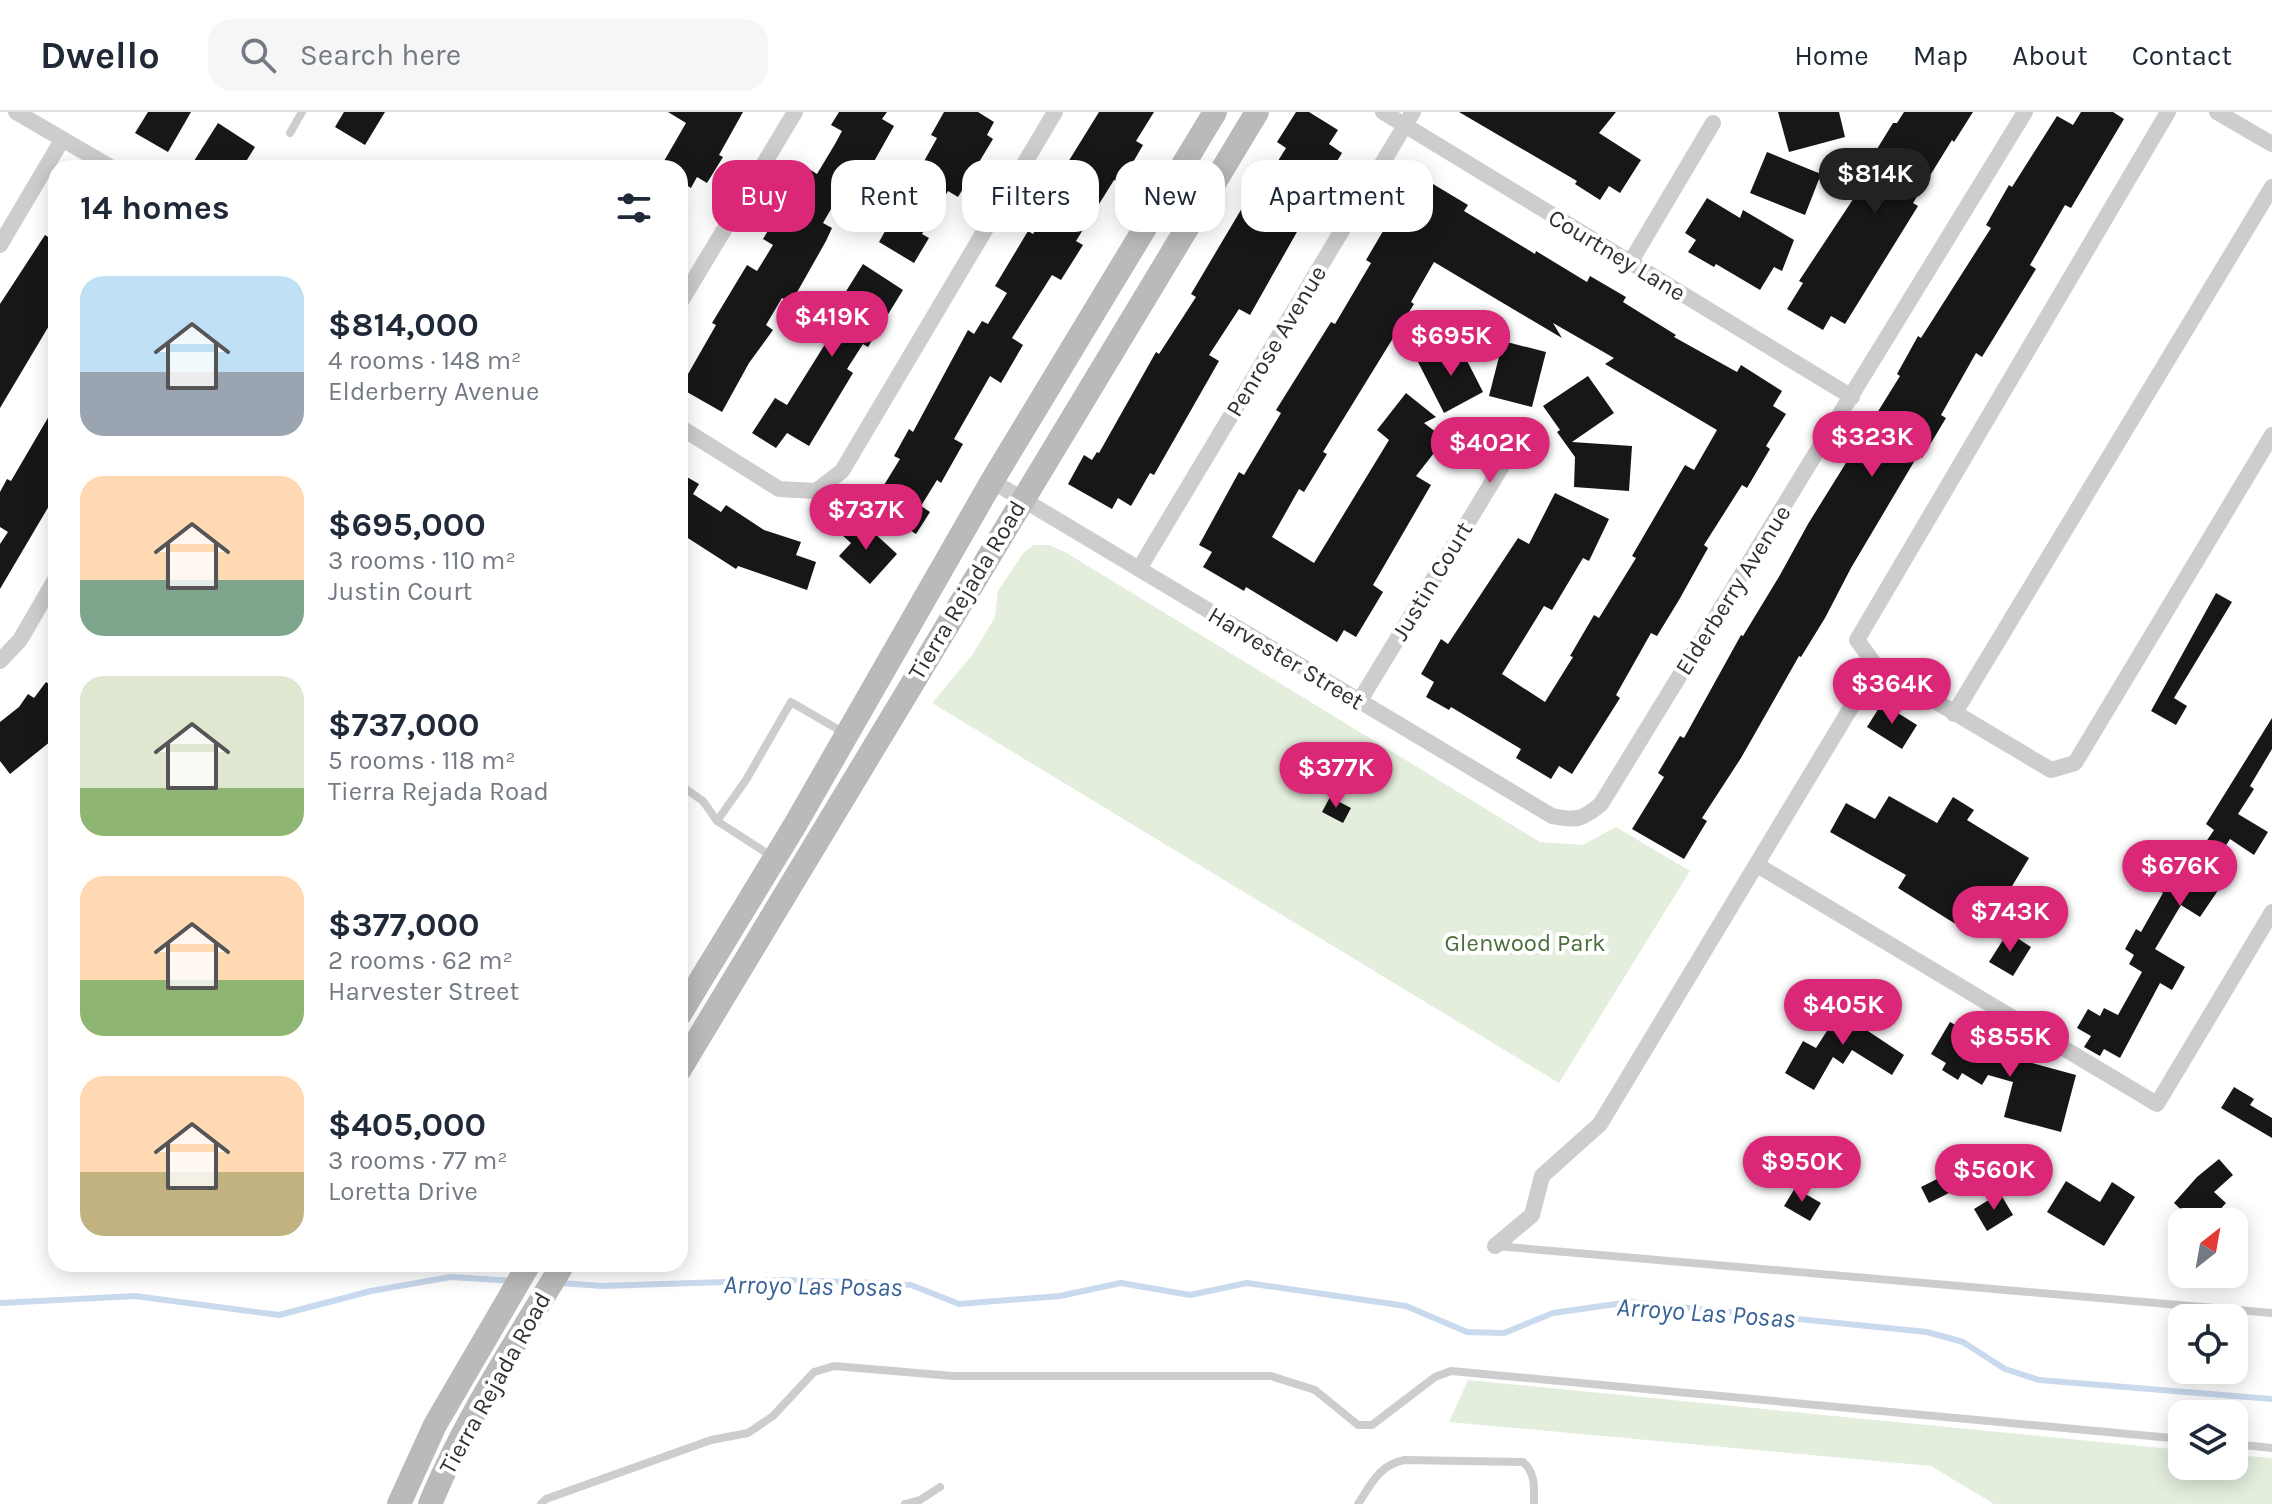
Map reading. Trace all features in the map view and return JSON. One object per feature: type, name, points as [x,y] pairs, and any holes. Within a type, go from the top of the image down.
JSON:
[{"type":"main road","name":"Tierra Rejada Road","points":[[688,1001],[847,735],[992,481],[1215,112]]},
{"type":"main road","name":"Tierra Rejada Road","points":[[688,1056],[1257,112]]},
{"type":"main road","name":"Tierra Rejada Road","points":[[399,1504],[435,1425],[524,1272]]},
{"type":"main road","name":"Tierra Rejada Road","points":[[430,1504],[486,1393],[558,1272]]},
{"type":"street","points":[[16,112],[98,160]]},
{"type":"street","points":[[688,290],[795,112]]},
{"type":"street","name":"Courtney Lane","points":[[1383,112],[1409,119],[1630,263],[1852,397]]},
{"type":"street","name":"Elderberry Avenue","points":[[1585,817],[1601,804],[2025,112]]},
{"type":"street","points":[[2168,112],[1857,640],[1876,666],[2051,770],[2075,763],[2272,435]]},
{"type":"street","points":[[2217,112],[2235,116],[2272,144]]},
{"type":"street","points":[[688,432],[779,489],[816,491],[842,471],[1052,113]]},
{"type":"street","name":"Penrose Avenue","points":[[1139,569],[1409,119]]},
{"type":"street","points":[[1630,263],[1713,123]]},
{"type":"street","points":[[50,160],[62,140]]},
{"type":"street","points":[[0,245],[48,164]]},
{"type":"street","points":[[1954,714],[2272,187]]},
{"type":"street","name":"Justin Court","points":[[1359,702],[1505,461]]},
{"type":"street","name":"Harvester Street","points":[[992,481],[1552,816],[1571,820],[1585,817]]},
{"type":"street","points":[[0,661],[20,640],[48,592]]},
{"type":"street","points":[[1495,1246],[1532,1215],[1542,1176],[1600,1124],[1876,666]]},
{"type":"street","points":[[1757,865],[2157,1104],[2272,912]]},
{"type":"lane","points":[[290,133],[302,112]]},
{"type":"lane","points":[[717,821],[746,780],[791,702],[847,735]]},
{"type":"lane","points":[[688,791],[703,801],[717,821],[775,858]]},
{"type":"lane","points":[[1495,1246],[2272,1313]]},
{"type":"lane","points":[[541,1504],[546,1499],[711,1440],[748,1433],[773,1416],[814,1372],[834,1366],[953,1376],[1271,1376],[1315,1390],[1358,1425],[1372,1425],[1435,1377],[1451,1371],[2168,1438]]},
{"type":"lane","points":[[2248,1445],[2272,1448]]},
{"type":"lane","points":[[1358,1504],[1383,1468],[1392,1462],[1405,1460],[1523,1462],[1529,1467],[1534,1480],[1534,1504]]},
{"type":"lane","points":[[905,1504],[920,1500],[940,1487]]},
{"type":"green space","name":"Glenwood Park","points":[[1034,545],[1049,545],[1065,552],[1540,842],[1583,845],[1616,827],[1690,871],[1559,1083],[932,703],[973,654],[995,617],[998,591],[1024,552]]},
{"type":"green space","points":[[1468,1380],[2168,1449],[2168,1480],[2248,1480],[2248,1456],[2272,1458],[2272,1504],[1994,1504],[1931,1466],[1449,1422]]},
{"type":"building","points":[[148,112],[191,112],[168,152],[135,133]]},
{"type":"building","points":[[344,112],[385,112],[365,145],[335,127]]},
{"type":"building","points":[[668,112],[743,112],[719,155],[723,157],[721,160],[712,160],[712,175],[707,183],[697,177],[691,188],[688,186],[688,160],[665,160],[686,123]]},
{"type":"building","points":[[839,112],[887,112],[882,119],[894,126],[875,160],[831,160],[831,209],[823,223],[831,230],[791,303],[782,298],[766,325],[773,330],[749,363],[722,412],[688,393],[688,374],[716,325],[712,323],[747,265],[757,271],[773,245],[763,239],[767,232],[815,232],[815,173],[842,131],[831,125]]},
{"type":"building","points":[[944,112],[978,112],[994,122],[987,135],[993,139],[980,160],[962,160],[962,190],[958,197],[948,191],[946,194],[946,160],[925,160],[937,138],[931,135]]},
{"type":"building","points":[[1099,112],[1154,112],[1136,141],[1143,145],[1134,160],[1115,160],[1115,180],[1099,204],[1099,160],[1069,160]]},
{"type":"building","points":[[1296,112],[1309,112],[1338,130],[1329,144],[1342,153],[1338,160],[1279,160],[1286,148],[1277,142]]},
{"type":"building","points":[[1459,112],[1616,112],[1599,133],[1641,160],[1620,193],[1609,186],[1600,200],[1575,184],[1577,181]]},
{"type":"building","points":[[1778,112],[1839,112],[1845,137],[1789,152]]},
{"type":"building","points":[[1904,112],[1973,112],[1913,203],[1918,206],[1845,324],[1831,316],[1823,330],[1787,309],[1803,283],[1799,281],[1875,166],[1869,162],[1893,123],[1897,123]]},
{"type":"building","points":[[2081,112],[2113,112],[2124,119],[2071,208],[2065,205],[2030,265],[2036,269],[1982,357],[1976,353],[1941,415],[1946,418],[1922,458],[1918,455],[1825,618],[1702,818],[1707,821],[1684,859],[1632,829],[1664,777],[1658,773],[1680,736],[1684,738],[1741,635],[1900,376],[1897,374],[1918,336],[1921,338],[1991,228],[1986,225],[2009,185],[2012,187],[2057,116],[2073,125]]},
{"type":"building","points":[[218,123],[255,147],[247,160],[195,160]]},
{"type":"building","points":[[1767,152],[1821,174],[1805,215],[1750,193]]},
{"type":"building","points":[[1433,184],[1468,205],[1464,211],[1535,254],[1536,251],[1587,282],[1590,276],[1626,297],[1623,302],[1676,335],[1674,337],[1737,372],[1741,365],[1782,391],[1773,406],[1786,414],[1766,446],[1770,449],[1747,488],[1742,485],[1704,545],[1708,548],[1679,600],[1657,636],[1651,633],[1616,695],[1620,698],[1572,774],[1559,766],[1551,779],[1516,758],[1521,749],[1451,707],[1449,710],[1426,697],[1434,682],[1421,674],[1441,639],[1448,644],[1518,538],[1529,544],[1555,493],[1609,519],[1589,561],[1583,558],[1552,610],[1544,606],[1502,674],[1545,702],[1594,615],[1599,618],[1636,558],[1632,556],[1685,465],[1694,470],[1717,430],[1605,364],[1614,358],[1553,323],[1562,338],[1434,262],[1411,302],[1414,304],[1323,452],[1327,454],[1304,492],[1299,489],[1272,537],[1314,563],[1389,440],[1377,430],[1406,393],[1436,417],[1424,423],[1445,439],[1416,476],[1431,485],[1373,585],[1383,592],[1356,637],[1344,630],[1337,642],[1246,587],[1244,591],[1203,567],[1212,552],[1199,545],[1239,472],[1244,475],[1281,413],[1276,410],[1331,322],[1335,324],[1371,263],[1366,260],[1383,232],[1433,232]]},
{"type":"building","points":[[1707,198],[1740,218],[1743,210],[1794,240],[1782,271],[1774,267],[1760,290],[1716,264],[1714,267],[1688,252],[1696,240],[1685,233]]},
{"type":"building","points":[[1241,210],[1241,232],[1297,232],[1250,315],[1239,309],[1209,355],[1219,361],[1154,475],[1150,473],[1131,506],[1118,498],[1112,509],[1068,484],[1084,455],[1092,460],[1099,453],[1156,352],[1159,354],[1196,297],[1191,294]]},
{"type":"building","points":[[885,232],[923,232],[929,238],[914,263],[879,242]]},
{"type":"building","points":[[1027,232],[1082,232],[1076,241],[1083,245],[1061,280],[1052,275],[1012,338],[1023,345],[1001,383],[990,376],[954,439],[963,444],[941,483],[937,480],[921,506],[930,512],[916,534],[883,513],[893,497],[881,490],[900,459],[894,456],[909,429],[913,432],[968,330],[974,334],[982,321],[988,324],[1007,293],[995,286]]},
{"type":"building","points":[[45,235],[48,237],[48,327],[0,408],[0,304]]},
{"type":"building","points":[[863,264],[903,290],[868,347],[863,344],[847,369],[853,373],[809,446],[787,433],[776,448],[752,433],[775,398],[787,405],[827,341],[813,332],[834,298],[840,301]]},
{"type":"building","points":[[1503,341],[1546,352],[1532,407],[1489,396]]},
{"type":"building","points":[[1458,343],[1483,392],[1444,413],[1418,362]]},
{"type":"building","points":[[1588,376],[1614,413],[1572,442],[1632,446],[1629,491],[1574,487],[1575,457],[1543,406]]},
{"type":"building","points":[[48,418],[48,508],[0,589],[0,544],[8,532],[0,527],[0,492],[7,479],[11,481]]},
{"type":"building","points":[[688,478],[699,484],[693,494],[721,512],[726,505],[764,530],[801,542],[796,555],[816,562],[807,590],[738,566],[736,569],[688,538]]},
{"type":"building","points":[[858,518],[897,554],[870,584],[839,556],[851,543],[842,535]]},
{"type":"building","points":[[2216,593],[2232,602],[2174,698],[2187,706],[2176,725],[2151,711]]},
{"type":"building","points":[[46,682],[48,683],[48,743],[10,774],[0,761],[0,722],[19,707],[28,694],[34,698]]},
{"type":"building","points":[[1882,703],[1917,725],[1902,749],[1867,727]]},
{"type":"building","points":[[2272,718],[2272,749],[2250,786],[2254,789],[2238,814],[2268,832],[2254,855],[2230,839],[2204,880],[2219,889],[2200,917],[2181,905],[2155,949],[2185,967],[2172,990],[2160,983],[2120,1058],[2104,1049],[2100,1056],[2084,1047],[2091,1036],[2077,1028],[2088,1009],[2100,1016],[2104,1008],[2118,1015],[2142,972],[2129,964],[2134,955],[2125,949],[2136,929],[2141,932],[2163,893],[2156,889],[2179,855],[2191,864],[2214,830],[2206,824]]},
{"type":"building","points":[[1889,796],[1937,823],[1953,797],[1974,810],[1967,820],[2029,858],[1994,916],[1976,905],[1962,928],[1898,888],[1906,875],[1830,832],[1846,803],[1875,819]]},
{"type":"building","points":[[1330,797],[1351,808],[1343,823],[1322,812]]},
{"type":"building","points":[[2008,932],[2031,947],[2013,976],[1989,962]]},
{"type":"building","points":[[1848,998],[1871,1013],[1862,1027],[1904,1055],[1892,1075],[1852,1050],[1843,1064],[1833,1057],[1814,1090],[1785,1073],[1803,1041],[1816,1048]]},
{"type":"building","points":[[1950,1022],[1986,1042],[1981,1050],[2014,1069],[2017,1059],[2076,1075],[2061,1132],[2004,1117],[2013,1082],[1988,1075],[1982,1085],[1962,1073],[1958,1080],[1942,1070],[1946,1063],[1931,1054]]},
{"type":"building","points":[[2234,1087],[2254,1099],[2250,1105],[2272,1118],[2272,1138],[2221,1108]]},
{"type":"building","points":[[2219,1159],[2233,1175],[2214,1192],[2226,1203],[2221,1208],[2179,1208],[2174,1203],[2197,1177]]},
{"type":"building","points":[[1949,1173],[1957,1189],[1929,1203],[1921,1187]]},
{"type":"building","points":[[2066,1181],[2100,1202],[2112,1182],[2135,1197],[2104,1246],[2047,1212]]},
{"type":"building","points":[[1795,1188],[1821,1203],[1810,1221],[1784,1206]]},
{"type":"building","points":[[2000,1193],[2013,1215],[1987,1231],[1974,1209]]},
{"type":"waterway","name":"Arroyo Las Posas","points":[[0,1303],[135,1296],[279,1315],[371,1291],[451,1277],[513,1281]]},
{"type":"waterway","name":"Arroyo Las Posas","points":[[560,1283],[602,1286],[783,1280],[855,1282],[911,1285],[959,1304],[1060,1296],[1121,1283],[1190,1295],[1247,1283],[1406,1306],[1467,1332],[1504,1333],[1553,1313],[1630,1302],[1927,1332],[1963,1342],[2005,1369],[2039,1380],[2272,1399]]}]
